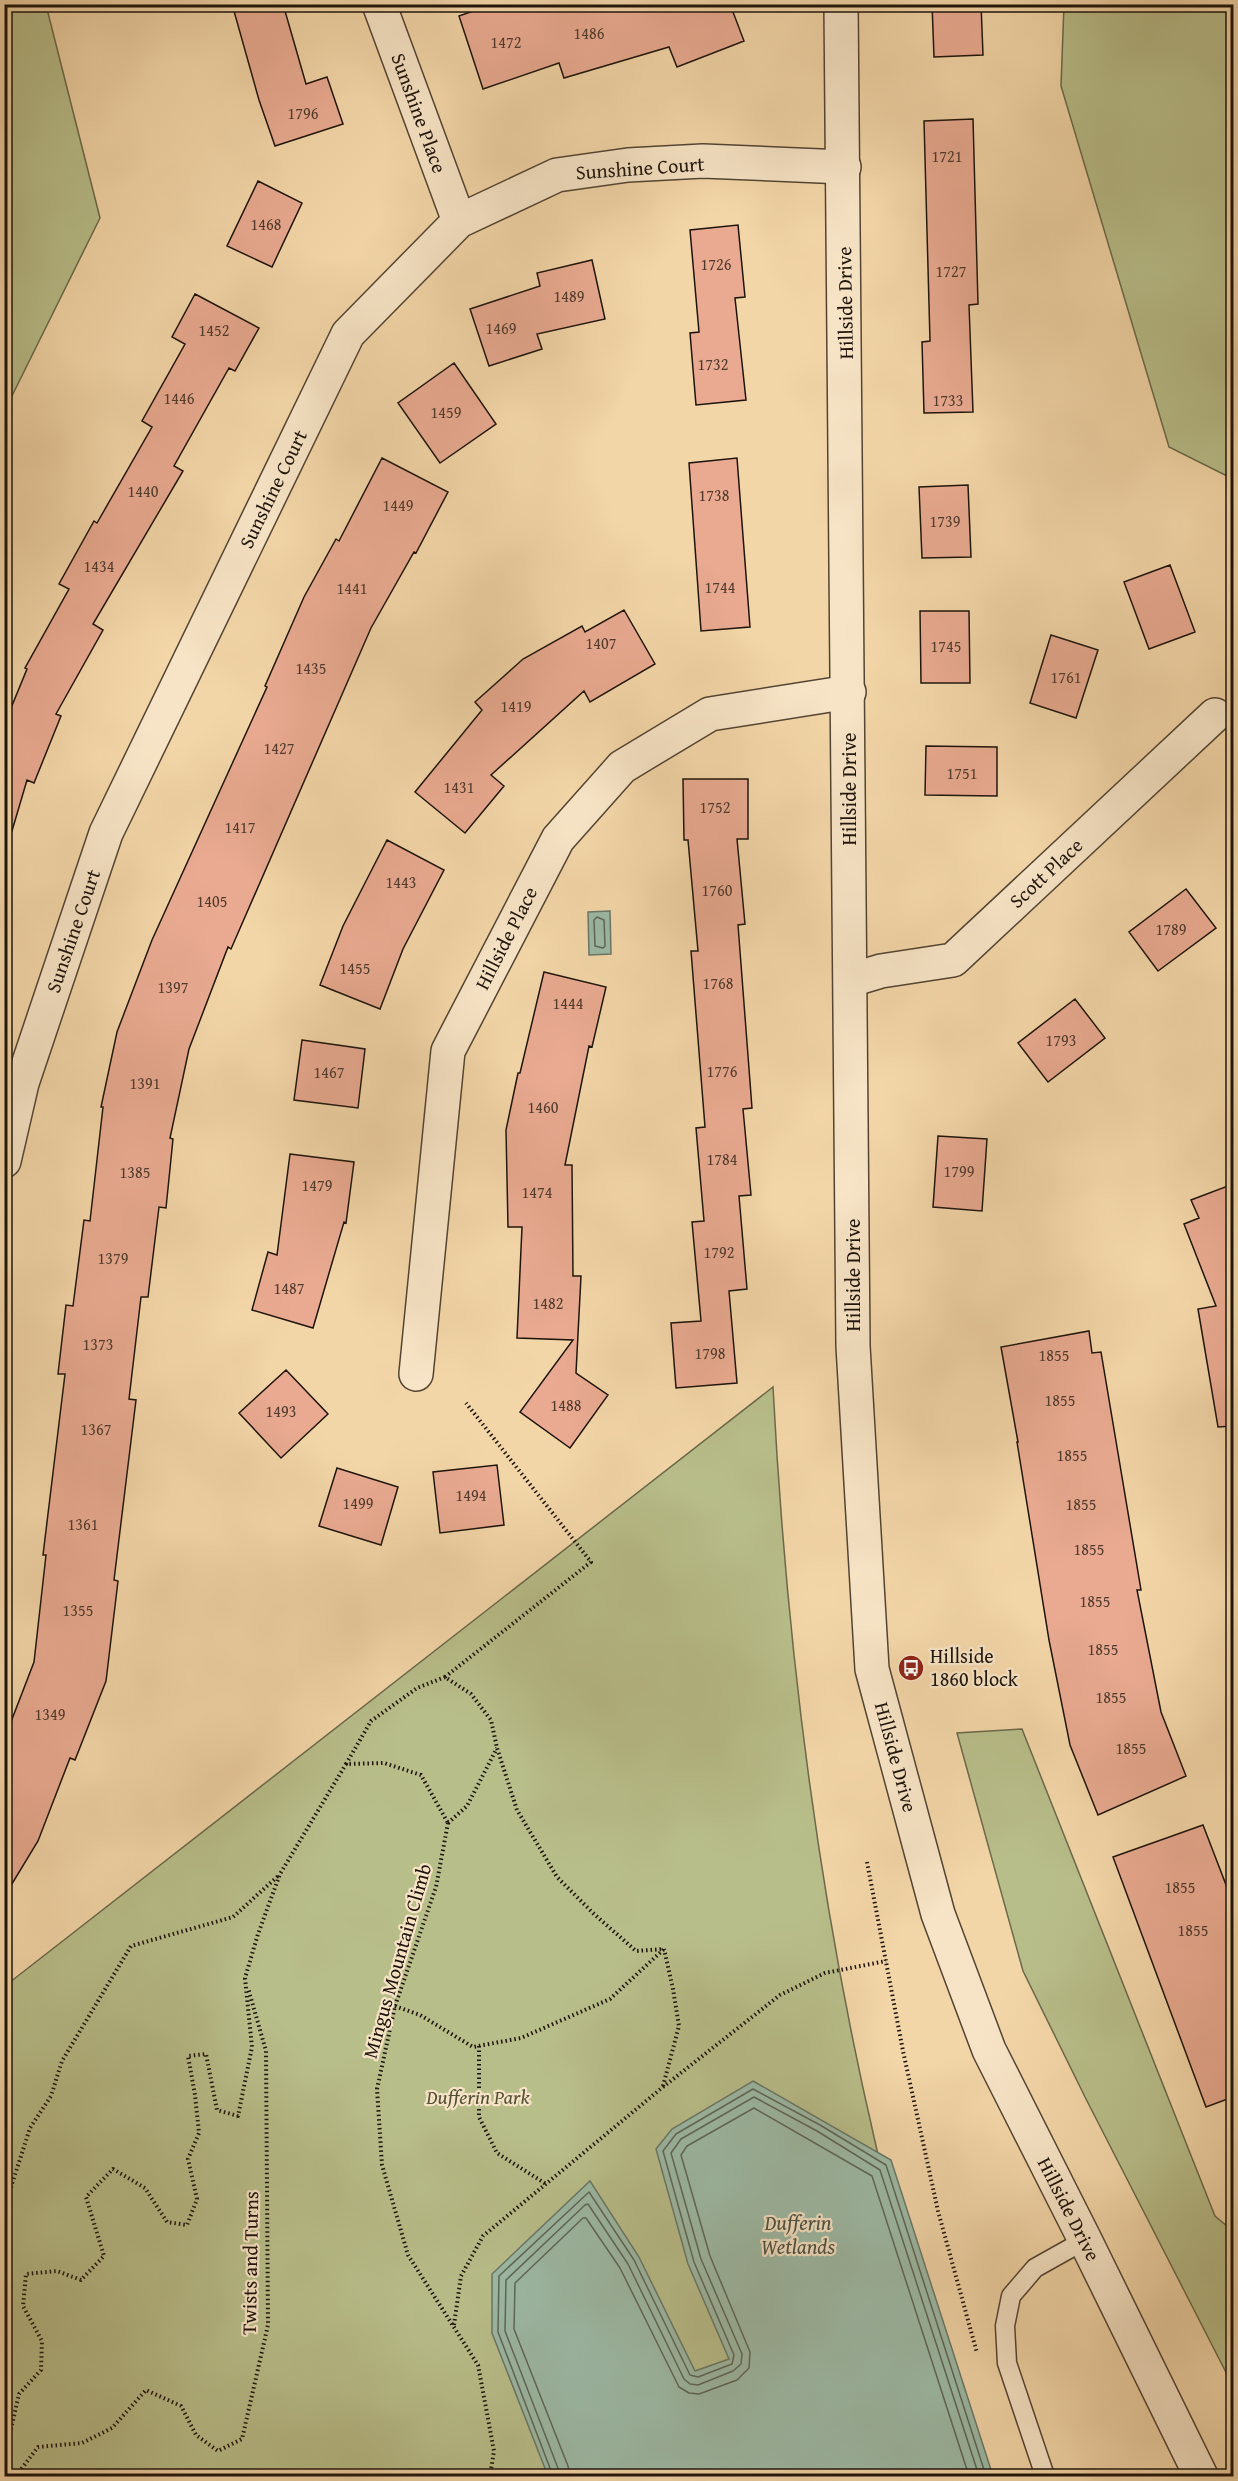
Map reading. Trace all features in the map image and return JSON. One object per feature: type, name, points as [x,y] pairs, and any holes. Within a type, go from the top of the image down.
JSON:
[{"type":"street","name":"Sunshine Place","points":[[380,4],[459,221]]},
{"type":"street","name":"Hillside Drive","points":[[841,4],[854,1346],[872,1669],[938,1914],[988,2050],[1201,2476]]},
{"type":"street","name":"Sunshine Court","points":[[4,1161],[22,1083],[106,833],[348,334],[459,221],[557,175],[628,165],[702,161],[844,167]]},
{"type":"street","name":"Hillside Place","points":[[416,1374],[448,1051],[558,838],[622,768],[710,714],[849,692]]},
{"type":"street","name":"Scott Place","points":[[851,980],[881,971],[953,960],[1215,716]]},
{"type":"lane","points":[[1045,2476],[1007,2363],[1005,2326],[1011,2296],[1035,2268],[1085,2240]]},
{"type":"path","points":[[4,2460],[19,2394],[41,2370],[42,2341],[23,2306],[26,2274],[57,2271],[81,2280],[104,2256],[86,2196],[113,2169],[145,2188],[167,2222],[187,2225],[197,2199],[188,2159],[199,2133],[188,2056],[206,2054],[217,2110],[238,2116],[252,2047],[245,1978],[279,1874],[371,1721],[417,1688],[445,1677],[591,1562],[466,1403]]},
{"type":"path","points":[[445,1677],[471,1694],[491,1720],[496,1748],[517,1810],[557,1877],[636,1951],[664,1949]]},
{"type":"path","points":[[346,1764],[384,1763],[422,1775],[448,1823],[466,1806],[496,1748]]},
{"type":"path","name":"Mingus Mountain Climb","points":[[448,1823],[436,1887],[395,2006],[377,2089],[382,2165],[408,2255],[478,2365],[494,2451],[490,2476]]},
{"type":"path","points":[[867,1862],[938,2211],[978,2356]]},
{"type":"path","points":[[4,2209],[30,2128],[51,2096],[62,2061],[131,1946],[233,1917],[279,1874]]},
{"type":"path","points":[[395,2006],[420,2015],[473,2047],[521,2038],[610,1999],[664,1949]]},
{"type":"path","points":[[663,2087],[679,2026],[664,1949]]},
{"type":"path","points":[[454,2326],[461,2276],[483,2235],[663,2087],[780,1995],[825,1973],[886,1961]]},
{"type":"path","name":"Twists and Turns","points":[[16,2476],[38,2447],[82,2444],[112,2428],[146,2390],[181,2406],[196,2435],[218,2451],[242,2439],[268,2325],[266,2051],[245,1978]]},
{"type":"path","points":[[479,2046],[479,2117],[497,2153],[546,2184]]},
{"type":"green space","points":[[5,4],[46,5],[100,218],[5,410]]},
{"type":"green space","points":[[1064,5],[1233,5],[1233,479],[1169,447],[1061,86]]},
{"type":"green space","name":"Dufferin Park","points":[[773,1387],[786,1576],[796,1670],[820,1858],[836,1951],[884,2180],[965,2476],[5,2476],[5,1986]]},
{"type":"green space","points":[[1022,1729],[1215,2216],[1233,2231],[1233,2386],[1023,1971],[957,1733]]},
{"type":"water","points":[[610,911],[611,954],[589,955],[588,912]]},
{"type":"water","name":"Dufferin Wetlands","points":[[753,2081],[891,2160],[993,2476],[548,2476],[492,2333],[492,2274],[590,2181],[639,2257],[695,2371],[729,2359],[688,2264],[656,2149],[672,2129]]},
{"type":"building","points":[[232,4],[283,4],[306,84],[327,77],[343,124],[275,146],[259,100]]},
{"type":"building","points":[[493,4],[730,4],[744,41],[677,67],[669,47],[564,78],[559,63],[483,89],[459,16]]},
{"type":"building","points":[[932,4],[981,4],[983,55],[934,57]]},
{"type":"building","points":[[973,119],[978,304],[969,305],[973,412],[924,413],[922,342],[930,341],[924,121]]},
{"type":"building","points":[[258,181],[302,203],[272,267],[227,246]]},
{"type":"building","points":[[738,225],[745,297],[735,298],[746,400],[696,405],[690,333],[699,332],[690,230]]},
{"type":"building","points":[[592,260],[605,319],[537,334],[542,349],[489,366],[470,309],[540,286],[537,273]]},
{"type":"building","points":[[195,294],[259,328],[235,371],[229,368],[174,466],[183,471],[93,624],[103,630],[56,714],[61,716],[34,783],[27,780],[12,831],[4,830],[4,725],[27,669],[25,668],[69,589],[59,584],[94,521],[97,523],[152,427],[142,421],[185,344],[172,337]]},
{"type":"building","points":[[454,363],[496,424],[440,463],[398,403]]},
{"type":"building","points":[[382,458],[448,492],[416,553],[414,552],[371,628],[231,949],[228,947],[189,1049],[170,1138],[173,1139],[166,1208],[159,1207],[148,1297],[141,1297],[129,1399],[136,1400],[114,1580],[118,1581],[106,1681],[75,1760],[70,1758],[38,1841],[4,1897],[4,1740],[34,1662],[46,1555],[43,1555],[65,1374],[58,1374],[66,1305],[73,1306],[84,1220],[90,1221],[103,1107],[101,1107],[117,1032],[152,940],[267,687],[265,686],[304,597],[336,539],[339,541]]},
{"type":"building","points":[[737,458],[750,627],[701,631],[689,463]]},
{"type":"building","points":[[968,485],[971,557],[922,558],[919,487]]},
{"type":"building","points":[[1170,565],[1195,632],[1149,649],[1124,582]]},
{"type":"building","points":[[624,610],[655,664],[590,702],[584,691],[491,775],[504,786],[465,833],[415,792],[482,710],[475,702],[523,659],[582,626],[585,632]]},
{"type":"building","points":[[920,611],[969,611],[970,683],[921,683]]},
{"type":"building","points":[[1051,635],[1098,650],[1076,718],[1030,703]]},
{"type":"building","points":[[926,746],[997,747],[997,796],[925,795]]},
{"type":"building","points":[[683,779],[748,779],[748,839],[737,839],[745,924],[738,925],[752,1108],[743,1109],[751,1195],[739,1196],[747,1289],[729,1291],[737,1383],[676,1388],[671,1323],[701,1321],[692,1222],[704,1221],[696,1128],[705,1127],[691,951],[698,951],[688,840],[684,840]]},
{"type":"building","points":[[387,840],[444,870],[403,949],[380,1009],[320,985],[343,926]]},
{"type":"building","points":[[1186,889],[1216,928],[1158,971],[1129,932]]},
{"type":"building","points":[[544,972],[606,987],[592,1047],[589,1046],[565,1165],[572,1165],[573,1276],[581,1276],[576,1373],[608,1395],[570,1448],[520,1412],[573,1340],[517,1338],[522,1227],[508,1227],[506,1130]]},
{"type":"building","points":[[1075,999],[1105,1038],[1048,1082],[1018,1043]]},
{"type":"building","points":[[302,1040],[365,1049],[358,1108],[294,1100]]},
{"type":"building","points":[[938,1136],[987,1139],[982,1211],[933,1207]]},
{"type":"building","points":[[290,1154],[354,1162],[346,1223],[344,1222],[313,1328],[252,1310],[268,1252],[277,1255]]},
{"type":"building","points":[[1233,1184],[1233,1426],[1218,1427],[1198,1309],[1216,1306],[1184,1224],[1199,1218],[1191,1200]]},
{"type":"building","points":[[1089,1331],[1092,1353],[1101,1352],[1141,1590],[1137,1590],[1161,1712],[1186,1776],[1098,1815],[1070,1745],[1049,1640],[1001,1347]]},
{"type":"building","points":[[286,1370],[328,1414],[281,1458],[239,1413]]},
{"type":"building","points":[[497,1465],[504,1525],[440,1533],[433,1472]]},
{"type":"building","points":[[337,1468],[398,1487],[381,1545],[319,1526]]},
{"type":"building","points":[[1203,1825],[1233,1903],[1233,2097],[1206,2107],[1113,1857]]},
{"type":"place","name":"Hillside 1860 block","points":[[911,1668]]}]
